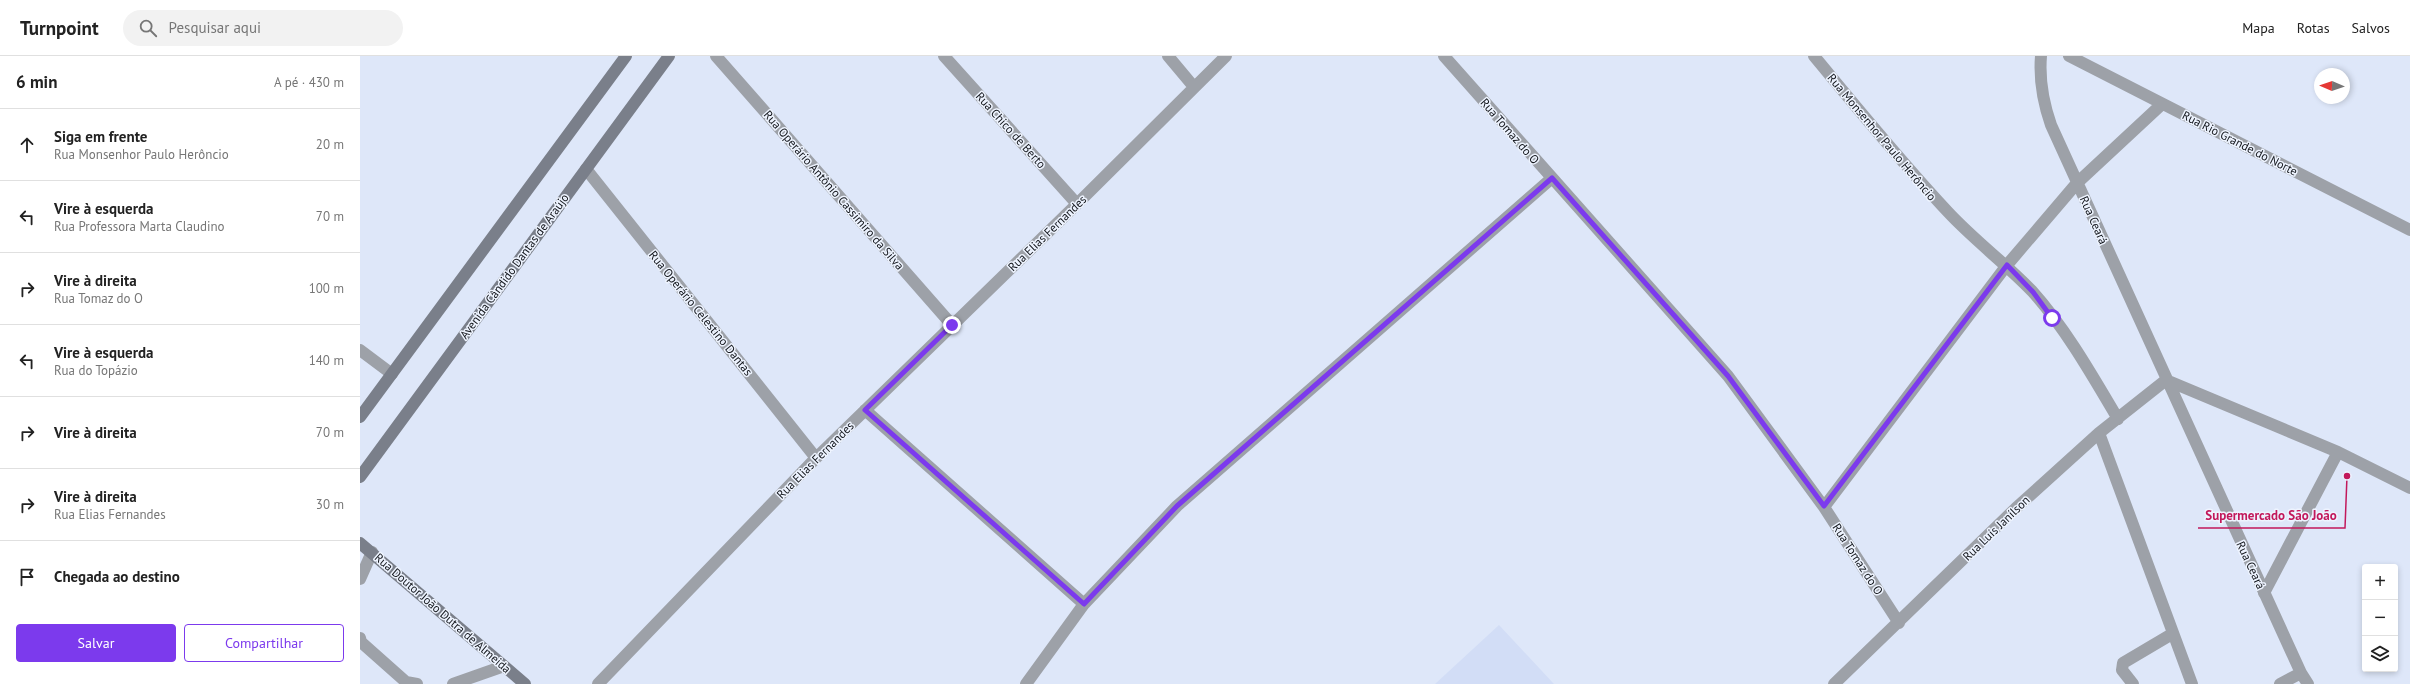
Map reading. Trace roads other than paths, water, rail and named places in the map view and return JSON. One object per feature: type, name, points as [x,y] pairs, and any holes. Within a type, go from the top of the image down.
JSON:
[{"type":"main road","points":[[360,417],[626,56]]},
{"type":"main road","name":"Avenida Cândido Dantas de Araújo","points":[[360,477],[669,56]]},
{"type":"main road","name":"Rua Doutor João Dutra de Almeida","points":[[360,542],[525,684]]},
{"type":"street","name":"Rua Operário Antônio Cassimiro da Silva","points":[[716,56],[952,325]]},
{"type":"street","name":"Rua Chico de Berto","points":[[944,56],[1077,204]]},
{"type":"street","points":[[1168,56],[1194,87]]},
{"type":"street","name":"Rua Elias Fernandes","points":[[598,684],[816,458],[1077,204],[1226,56]]},
{"type":"street","name":"Rua Tomaz do O","points":[[1444,56],[1728,376],[1824,506],[1899,622]]},
{"type":"street","name":"Rua Monsenhor Paulo Herôncio","points":[[1814,56],[1900,161],[1964,230],[2007,265],[2033,292],[2081,357],[2118,419]]},
{"type":"street","name":"Rua Ceará","points":[[2041,56],[2040,71],[2043,103],[2051,125],[2166,380],[2301,673],[2308,684]]},
{"type":"street","name":"Rua Rio Grande do Norte","points":[[2070,56],[2410,230]]},
{"type":"street","points":[[1824,506],[2007,265],[2077,183],[2162,104]]},
{"type":"street","name":"Rua Operário Celestino Dantas","points":[[586,169],[816,458]]},
{"type":"street","points":[[1026,684],[1084,604],[1177,506],[1552,178]]},
{"type":"street","points":[[360,350],[392,374]]},
{"type":"street","points":[[2166,380],[2338,452],[2410,488]]},
{"type":"street","name":"Rua Luís Janílson","points":[[1834,684],[2016,508],[2099,433],[2166,380]]},
{"type":"street","points":[[865,410],[1084,604]]},
{"type":"street","points":[[2099,433],[2172,634],[2192,684]]},
{"type":"street","points":[[2264,593],[2338,452]]},
{"type":"street","points":[[360,579],[372,552]]},
{"type":"street","points":[[2133,684],[2121,667],[2123,663],[2172,634]]},
{"type":"street","points":[[360,638],[361,642],[406,682],[417,684]]},
{"type":"street","points":[[453,684],[504,666]]},
{"type":"street","points":[[2280,684],[2301,673]]},
{"type":"place","name":"Supermercado São João","points":[[2347,476]]}]
